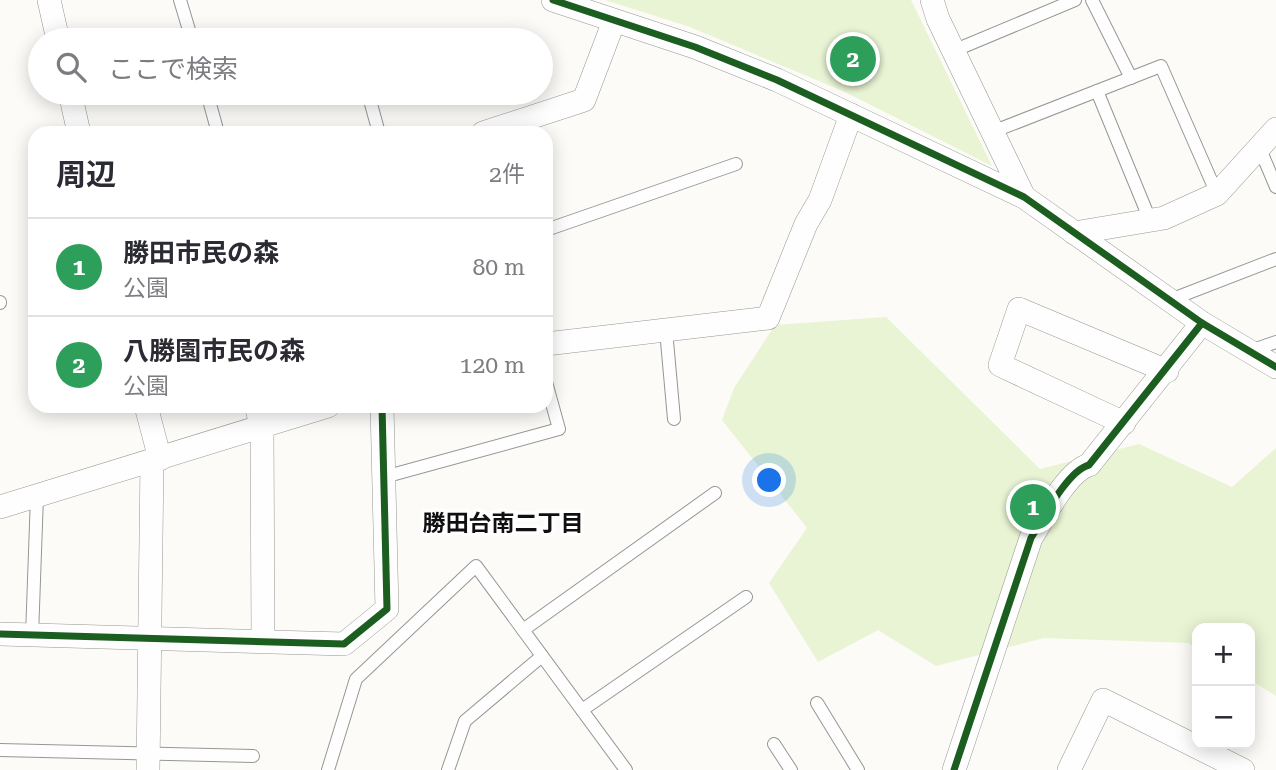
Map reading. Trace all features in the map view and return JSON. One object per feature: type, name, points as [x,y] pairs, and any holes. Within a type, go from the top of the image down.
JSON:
[{"type":"street","points":[[49,0],[55,28]]},
{"type":"street","points":[[553,0],[695,47],[851,115],[1024,197],[1202,323],[1276,367]]},
{"type":"street","points":[[932,0],[953,51],[1024,197]]},
{"type":"street","points":[[504,126],[584,100],[614,20]]},
{"type":"street","points":[[73,105],[77,126]]},
{"type":"street","points":[[553,343],[768,317],[806,224],[820,200],[851,115]]},
{"type":"street","points":[[1074,233],[1164,218],[1217,194],[1276,130]]},
{"type":"street","points":[[1124,423],[1000,365],[1019,309],[1167,371]]},
{"type":"street","points":[[954,770],[1031,538],[1051,505],[1080,467],[1090,465],[1167,371],[1202,323]]},
{"type":"street","points":[[147,413],[156,460],[148,762]]},
{"type":"street","points":[[0,507],[156,460],[259,416],[280,413]]},
{"type":"street","points":[[0,634],[344,644],[387,608],[382,413]]},
{"type":"street","points":[[259,416],[263,641]]},
{"type":"street","points":[[1069,770],[1103,700],[1243,770]]},
{"type":"lane","points":[[180,0],[188,28]]},
{"type":"lane","points":[[953,51],[1075,0]]},
{"type":"lane","points":[[1092,0],[1130,78]]},
{"type":"lane","points":[[992,132],[1161,66],[1217,194]]},
{"type":"lane","points":[[1097,91],[1150,220]]},
{"type":"lane","points":[[210,105],[216,126]]},
{"type":"lane","points":[[371,105],[377,126]]},
{"type":"lane","points":[[1260,149],[1276,187]]},
{"type":"lane","points":[[553,228],[736,164]]},
{"type":"lane","points":[[1170,300],[1276,259]]},
{"type":"lane","points":[[666,330],[674,419]]},
{"type":"lane","points":[[1250,351],[1276,342]]},
{"type":"lane","points":[[384,477],[559,429],[553,407]]},
{"type":"lane","points":[[523,630],[715,493]]},
{"type":"lane","points":[[32,636],[37,496]]},
{"type":"lane","points":[[328,770],[356,679],[476,566],[626,770]]},
{"type":"lane","points":[[582,710],[746,597]]},
{"type":"lane","points":[[447,770],[465,721],[542,656]]},
{"type":"lane","points":[[817,703],[858,770]]},
{"type":"lane","points":[[774,744],[791,770]]},
{"type":"lane","points":[[0,750],[148,762],[253,756]]},
{"type":"green space","points":[[605,0],[911,0],[992,166],[845,92],[690,27]]},
{"type":"green space","points":[[886,317],[1040,469],[1139,444],[1232,487],[1276,448],[1276,696],[1255,683],[1255,623],[1192,623],[1192,646],[1188,643],[1044,638],[936,666],[878,630],[818,662],[769,583],[807,528],[722,420],[734,388],[775,325]]},
{"type":"cycle path","points":[[553,0],[695,47],[777,80],[1024,197],[1202,323],[1276,367]]},
{"type":"cycle path","points":[[954,770],[1031,538],[1064,486],[1072,476],[1089,465],[1202,323]]},
{"type":"cycle path","points":[[0,634],[344,644],[387,609],[382,413]]},
{"type":"place","name":"八勝園市民の森","points":[[853,59]]},
{"type":"place","name":"勝田市民の森","points":[[1033,507]]},
{"type":"district","name":"勝田台南二丁目","points":[[503,523]]}]
